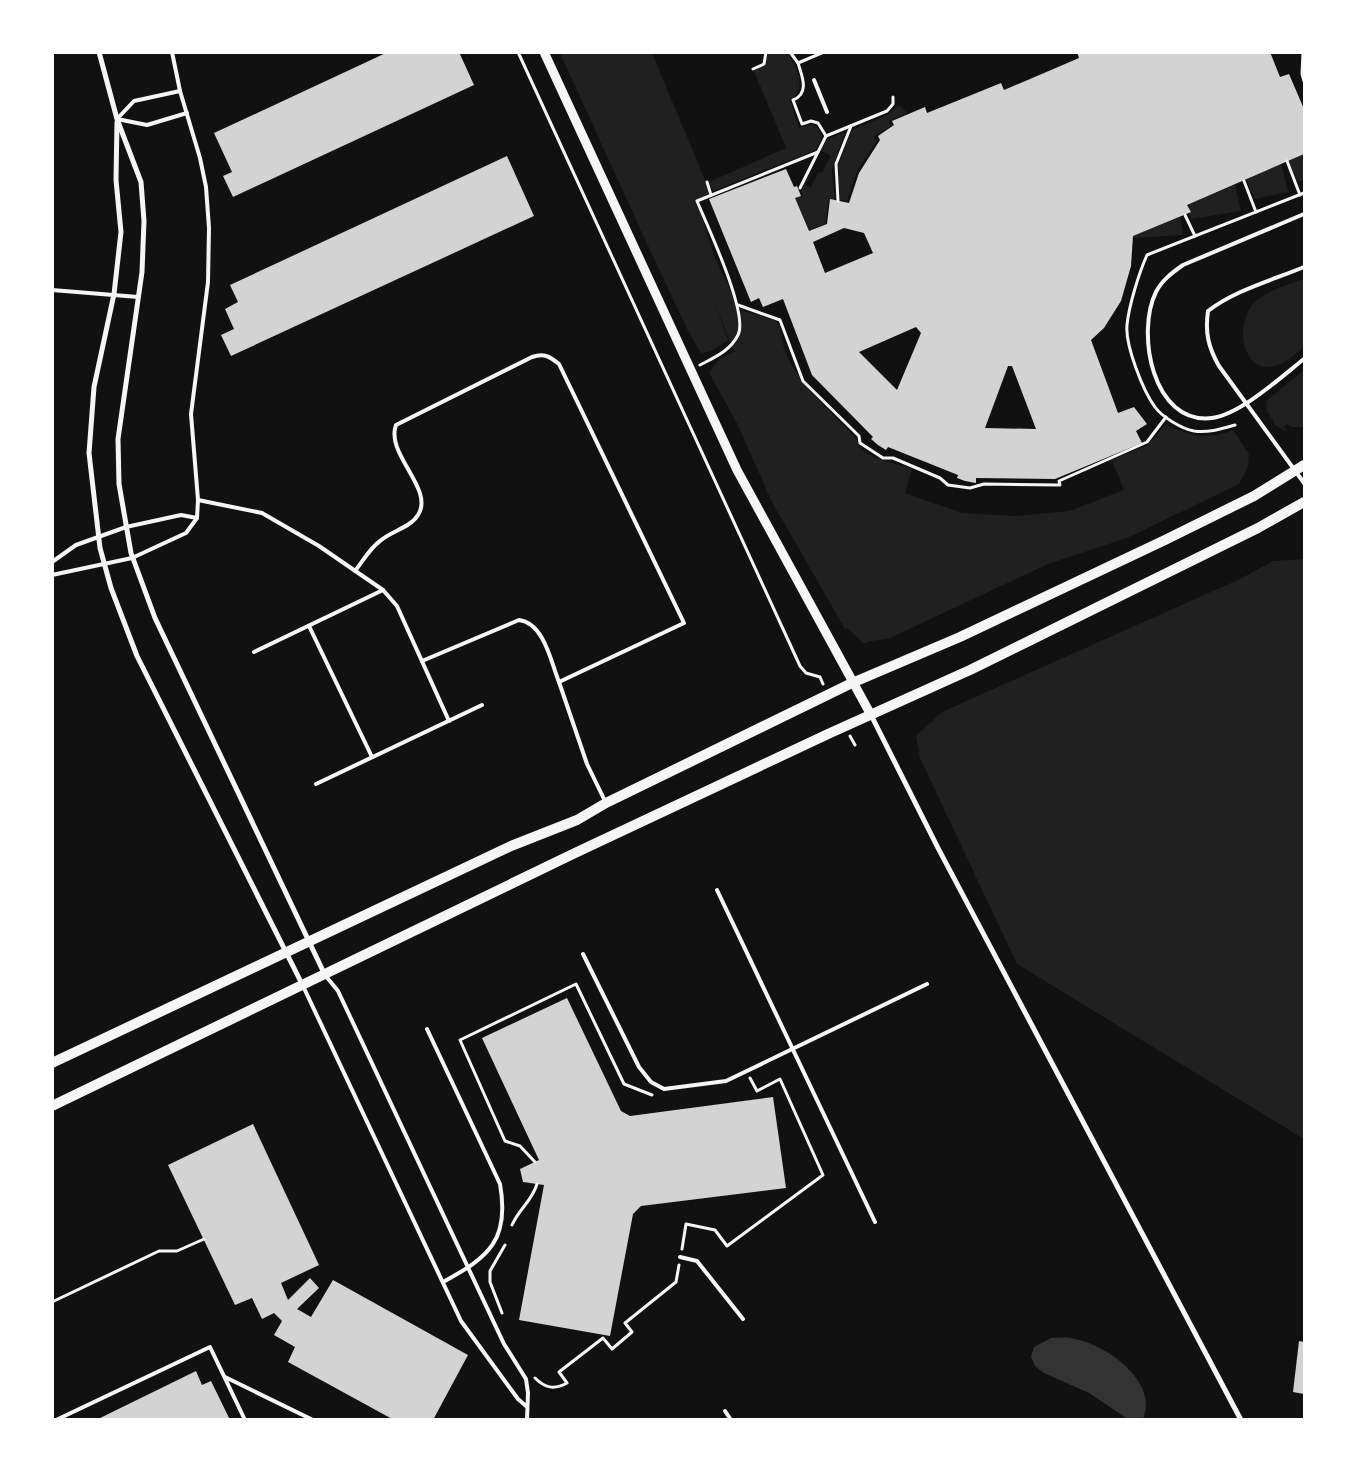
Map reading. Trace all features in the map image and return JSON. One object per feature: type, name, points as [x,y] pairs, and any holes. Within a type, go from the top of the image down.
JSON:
[{"type":"main road","points":[[52,1063],[511,846],[577,820],[606,803],[852,683],[960,637],[1254,496],[1296,472],[1304,465]]},
{"type":"main road","points":[[52,1106],[302,984],[845,726],[871,716],[970,670],[1258,528],[1304,502]]},
{"type":"street","points":[[99,52],[117,119],[141,182],[144,220],[142,272],[118,439],[119,484],[132,558],[155,618],[324,974]]},
{"type":"street","points":[[544,52],[764,524],[871,716],[942,856],[1241,1420]]},
{"type":"street","points":[[117,119],[116,180],[121,232],[114,294],[94,387],[90,454],[99,536],[105,565],[137,656],[302,984]]},
{"type":"lane","points":[[52,575],[132,558],[186,533],[196,518],[198,500],[191,414],[208,282],[209,228],[206,187],[195,138],[180,91],[172,52]]},
{"type":"lane","points":[[814,80],[828,112]]},
{"type":"lane","points":[[117,119],[134,101],[180,91]]},
{"type":"lane","points":[[117,119],[147,125],[186,113]]},
{"type":"lane","points":[[1304,214],[1183,265],[1172,273],[1156,292],[1148,316],[1150,358],[1163,395],[1172,405],[1192,415],[1213,418],[1244,404],[1304,359]]},
{"type":"lane","points":[[1304,267],[1227,298],[1208,311],[1206,332],[1209,346],[1218,366],[1304,484]]},
{"type":"lane","points":[[52,290],[138,297]]},
{"type":"lane","points":[[355,571],[378,541],[414,521],[422,506],[420,494],[394,439],[396,425],[532,357],[541,354],[550,356],[559,364],[684,623],[559,682]]},
{"type":"lane","points":[[198,500],[262,513],[319,546],[383,590],[397,606],[449,721]]},
{"type":"lane","points":[[52,562],[76,545],[126,527],[180,515],[196,518]]},
{"type":"lane","points":[[254,652],[383,590]]},
{"type":"lane","points":[[422,661],[519,620],[527,621],[537,630],[559,682],[587,764],[606,803]]},
{"type":"lane","points":[[309,626],[372,757]]},
{"type":"lane","points":[[316,784],[482,705]]},
{"type":"lane","points":[[717,890],[875,1222]]},
{"type":"lane","points":[[583,954],[639,1067],[656,1087],[664,1089],[726,1081],[927,984]]},
{"type":"lane","points":[[324,974],[338,992],[504,1344],[526,1379],[528,1393],[526,1406],[527,1420]]},
{"type":"lane","points":[[302,984],[461,1321],[518,1400],[526,1406]]},
{"type":"lane","points":[[426,1029],[500,1184],[502,1215],[496,1240],[491,1250],[468,1268],[443,1282]]},
{"type":"lane","points":[[680,1257],[697,1261],[743,1319]]},
{"type":"lane","points":[[56,1420],[210,1347],[246,1420]]},
{"type":"lane","points":[[224,1376],[313,1420]]},
{"type":"lane","points":[[725,1411],[731,1420]]},
{"type":"path","points":[[518,52],[800,666],[806,673],[820,678],[829,695]]},
{"type":"path","points":[[753,69],[764,64],[766,52]]},
{"type":"path","points":[[790,52],[798,63],[804,81],[804,89],[799,98],[793,100],[802,124],[811,121],[818,123],[826,136]]},
{"type":"path","points":[[798,63],[824,52]]},
{"type":"path","points":[[1303,52],[1302,74],[1304,81]]},
{"type":"path","points":[[800,188],[826,136],[887,111],[893,104],[892,97]]},
{"type":"path","points":[[838,201],[836,164],[851,126]]},
{"type":"path","points":[[691,370],[729,348],[739,333],[738,305],[697,201],[818,152]]},
{"type":"path","points":[[1287,161],[1300,195]]},
{"type":"path","points":[[1244,181],[1256,212]]},
{"type":"path","points":[[707,182],[711,195]]},
{"type":"path","points":[[1235,425],[1213,431],[1192,431],[1166,417],[1156,408],[1132,360],[1127,326],[1142,267],[1148,255],[1304,193]]},
{"type":"path","points":[[1185,215],[1195,236]]},
{"type":"path","points":[[738,305],[780,320],[802,381],[859,436],[860,443],[883,458],[893,458],[932,474],[948,485],[970,488],[984,484],[1060,486],[1059,481],[1147,442],[1166,417]]},
{"type":"path","points":[[845,726],[855,745]]},
{"type":"path","points":[[535,1162],[520,1146],[505,1141],[460,1040],[576,984],[624,1084],[656,1097]]},
{"type":"path","points":[[533,1374],[544,1386],[559,1387],[567,1383],[559,1372],[603,1338],[612,1349],[632,1332],[624,1322],[676,1282],[686,1224],[715,1230],[727,1246],[823,1175],[780,1079],[757,1091],[750,1077],[743,1080]]},
{"type":"path","points":[[509,1231],[519,1212],[531,1200],[537,1184]]},
{"type":"path","points":[[52,1302],[159,1251],[177,1250],[204,1239]]},
{"type":"path","points":[[503,1317],[490,1282],[490,1271],[508,1239]]},
{"type":"shaded area","points":[[560,53],[652,53],[705,180],[709,196],[697,201],[714,256],[740,310],[774,320],[780,326],[788,358],[796,372],[805,385],[852,434],[866,453],[912,469],[905,493],[962,513],[1016,516],[1070,511],[1124,490],[1112,460],[1148,445],[1166,424],[1190,434],[1207,436],[1233,430],[1249,454],[1248,467],[1239,484],[1127,538],[1048,564],[890,638],[870,641],[864,644],[847,628],[845,629],[771,500],[737,423],[709,373],[720,358],[734,352],[714,301],[728,340],[712,351],[701,353],[688,331]]},
{"type":"shaded area","points":[[768,53],[788,53],[795,66],[800,84],[799,89],[790,100],[799,128],[812,124],[818,128],[822,136],[816,150],[713,191],[709,182],[786,148],[754,71],[765,65]]},
{"type":"shaded area","points":[[897,106],[907,113],[889,121],[891,126],[874,136],[877,141],[858,169],[847,201],[840,200],[838,165],[852,130],[887,115]]},
{"type":"shaded area","points":[[845,132],[832,170],[835,200],[829,199],[825,224],[809,230],[795,198],[802,196],[802,186],[815,169],[805,185],[811,188],[818,172],[822,173],[831,156],[820,150],[825,140]]},
{"type":"shaded area","points":[[1304,154],[1304,180],[1297,182],[1288,160]]},
{"type":"shaded area","points":[[1281,163],[1288,192],[1255,199],[1246,180],[1250,178],[1249,176]]},
{"type":"shaded area","points":[[1235,185],[1241,211],[1191,219],[1188,204]]},
{"type":"shaded area","points":[[1180,217],[1183,235],[1134,238],[1133,236]]},
{"type":"shaded area","points":[[1304,279],[1304,347],[1279,365],[1264,366],[1255,362],[1248,355],[1244,346],[1244,323],[1247,313],[1253,304],[1264,295]]},
{"type":"shaded area","points":[[1304,370],[1304,427],[1292,427],[1286,424],[1284,428],[1288,431],[1285,431],[1275,425],[1267,413],[1266,401]]},
{"type":"shaded area","points":[[1304,559],[1304,1139],[1017,964],[920,758],[916,736],[942,712],[1240,579],[1273,561]]},
{"type":"shaded area","points":[[1051,1338],[1068,1338],[1083,1341],[1112,1355],[1125,1366],[1136,1378],[1143,1391],[1146,1405],[1143,1419],[1126,1418],[1089,1393],[1044,1373],[1035,1366],[1031,1357],[1034,1347]]},
{"type":"building","points":[[388,52],[459,52],[474,85],[233,197],[223,176],[232,172],[214,133]]},
{"type":"building","points":[[1077,52],[1270,52],[1280,77],[1289,74],[1304,109],[1304,154],[1187,205],[1191,212],[1133,236],[1131,266],[1121,301],[1104,328],[1091,340],[1118,413],[1134,407],[1147,424],[1136,431],[1142,443],[1055,479],[976,478],[976,483],[965,481],[957,478],[958,475],[888,447],[886,450],[878,445],[871,439],[873,437],[812,375],[783,299],[763,307],[759,298],[751,302],[709,199],[786,169],[794,187],[797,186],[801,196],[795,198],[809,231],[827,224],[830,199],[849,203],[859,173],[880,140],[878,136],[894,125],[892,121],[925,107],[927,113],[1001,83],[1004,90],[1079,58]],"holes":[[[844,228],[864,233],[873,253],[825,273],[813,242]],[[916,327],[921,333],[897,390],[859,352]],[[1008,366],[1012,366],[1036,429],[985,428]]]},
{"type":"building","points":[[507,156],[534,216],[231,356],[221,335],[234,329],[225,309],[238,302],[230,285]]},
{"type":"building","points":[[567,998],[621,1111],[630,1116],[773,1097],[786,1188],[641,1206],[633,1214],[610,1336],[519,1320],[544,1185],[523,1182],[520,1169],[539,1160],[482,1038]]},
{"type":"building","points":[[253,1124],[319,1265],[281,1283],[288,1300],[310,1278],[319,1288],[297,1309],[311,1317],[333,1280],[468,1355],[433,1420],[394,1420],[288,1362],[295,1347],[274,1335],[282,1321],[274,1313],[262,1319],[252,1298],[235,1305],[168,1165]]},
{"type":"building","points":[[1299,1341],[1304,1342],[1304,1394],[1293,1392]]},
{"type":"building","points":[[196,1371],[202,1385],[211,1381],[230,1420],[96,1420]]}]
